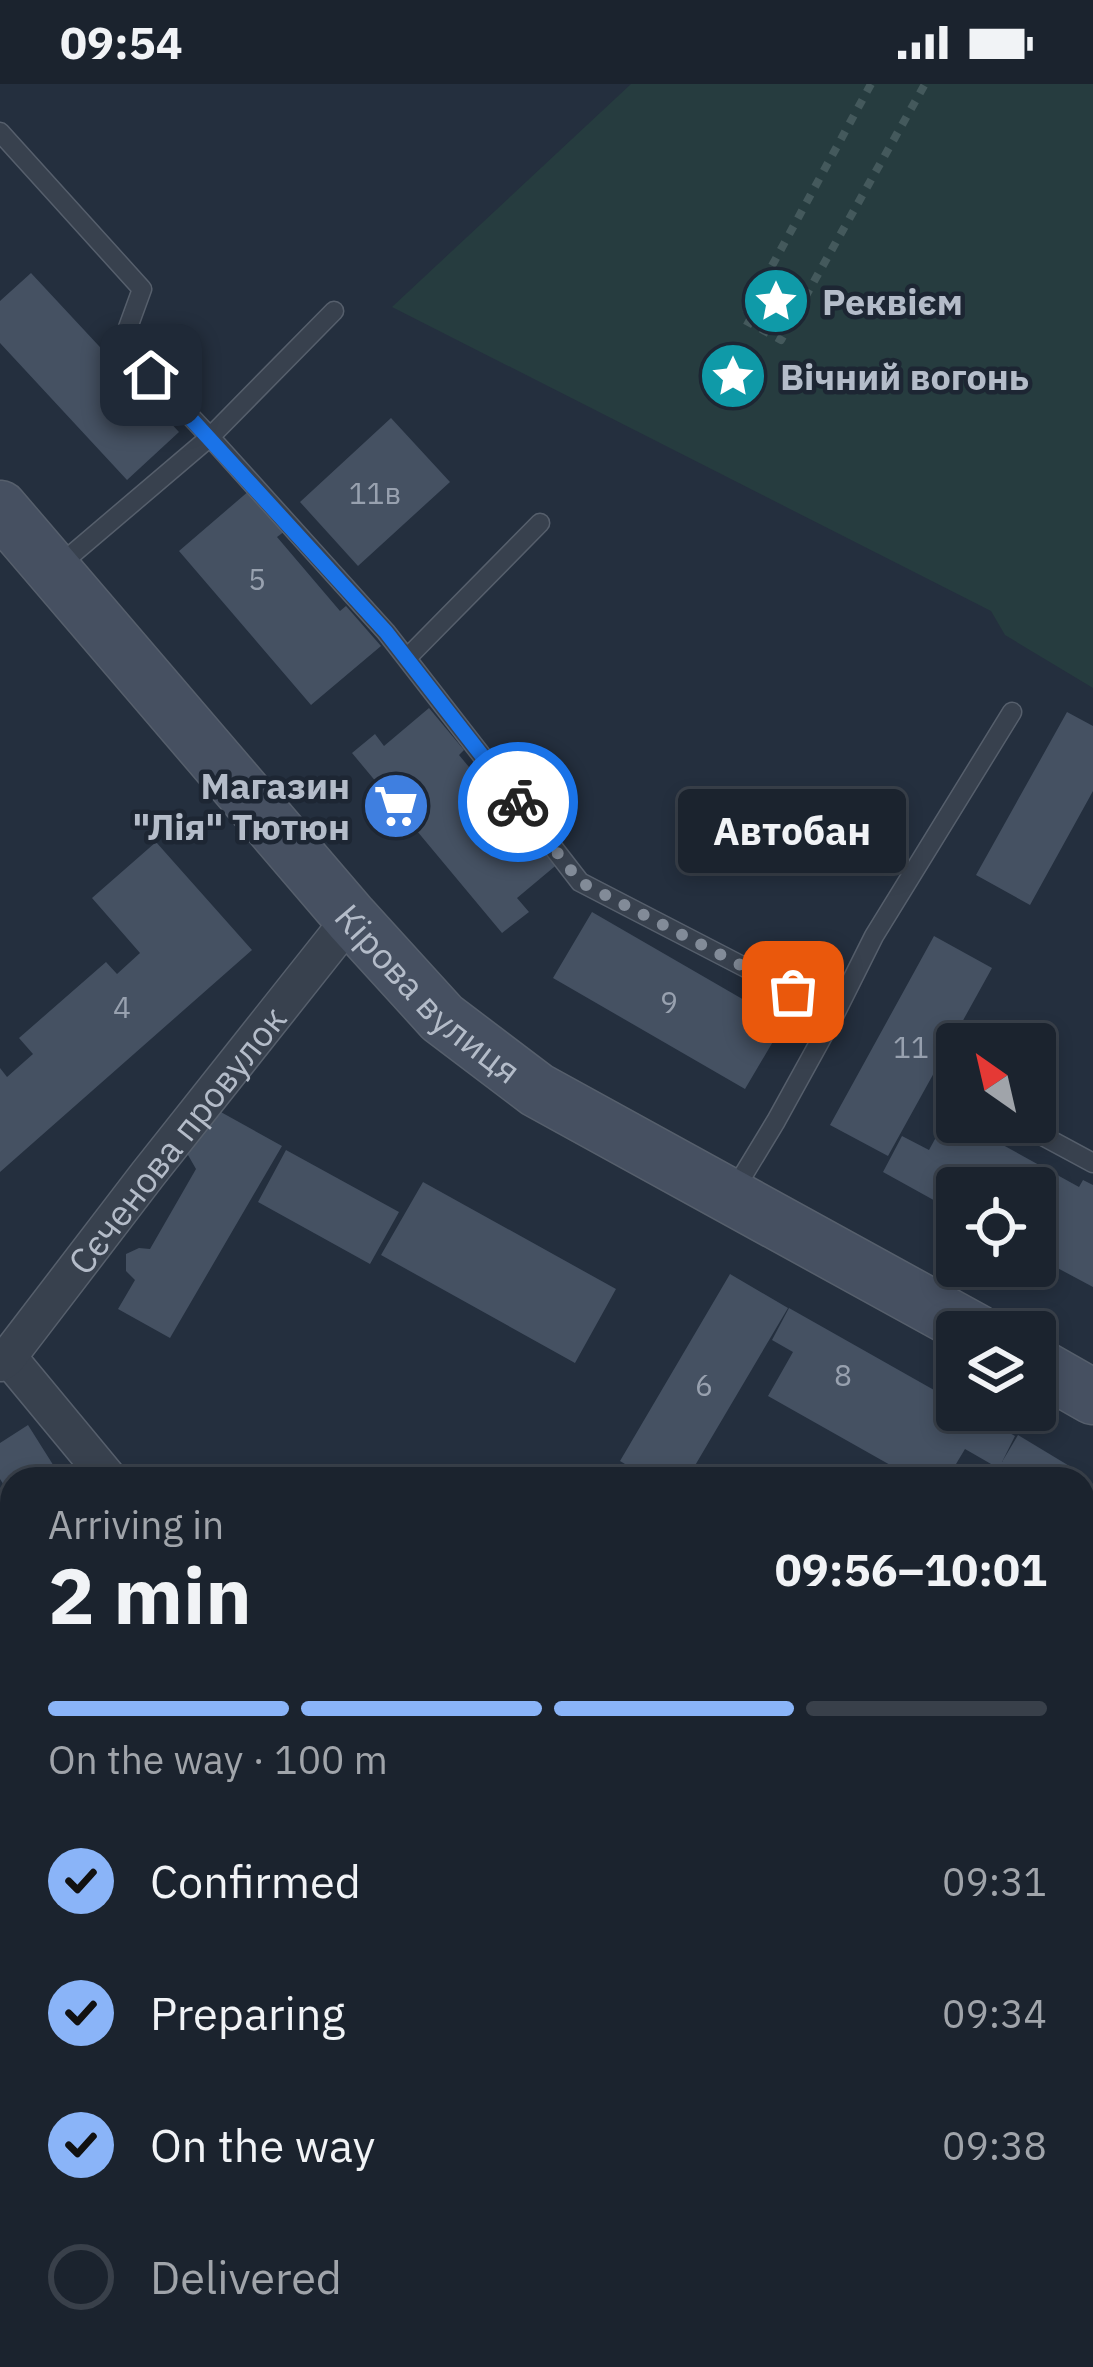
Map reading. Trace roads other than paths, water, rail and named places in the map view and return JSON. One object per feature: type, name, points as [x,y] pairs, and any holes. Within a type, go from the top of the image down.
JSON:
[{"type":"main road","name":"Кірова вулиця","points":[[0,508],[442,1018],[537,1090],[940,1311]]},
{"type":"main road","points":[[1056,1376],[1093,1397]]},
{"type":"street","name":"Сєченова провулок","points":[[4,1360],[351,918]]},
{"type":"street","points":[[4,1360],[98,1467]]},
{"type":"lane","points":[[0,132],[142,289],[122,344],[407,658],[580,882],[836,1014]]},
{"type":"lane","points":[[52,572],[210,437],[334,311]]},
{"type":"lane","points":[[407,658],[540,523]]},
{"type":"lane","points":[[731,1194],[836,1014],[874,936],[1012,712]]},
{"type":"lane","points":[[1056,1143],[1093,1163]]},
{"type":"place","name":"Реквієм","points":[[776,301]]},
{"type":"place","name":"Вічний вогонь","points":[[733,376]]},
{"type":"place","name":"Магазин \"Лія\" Тютюн","points":[[396,806]]},
{"type":"place","name":"Автобан","points":[[793,992]]}]
